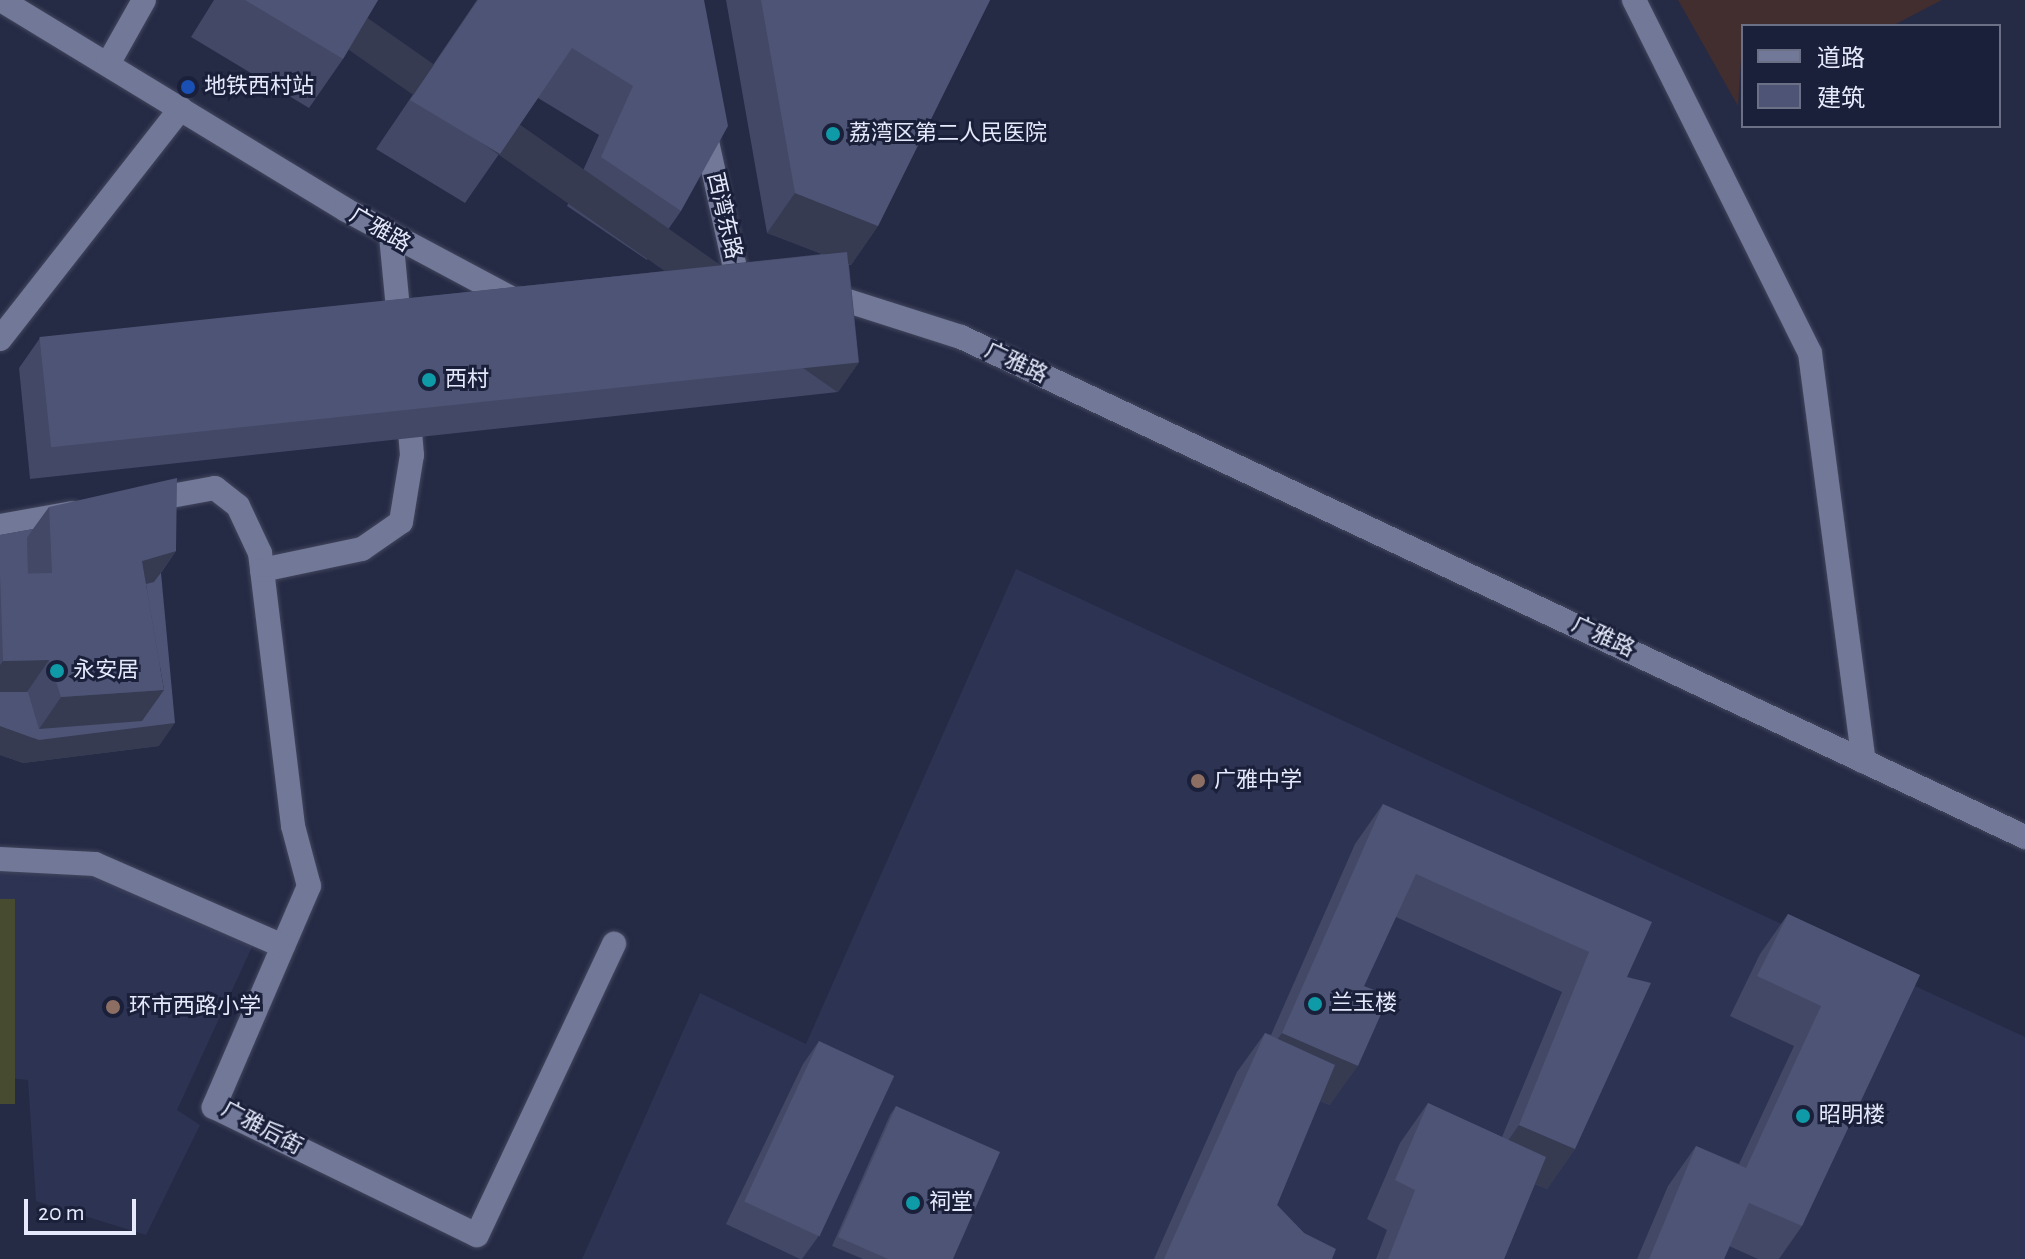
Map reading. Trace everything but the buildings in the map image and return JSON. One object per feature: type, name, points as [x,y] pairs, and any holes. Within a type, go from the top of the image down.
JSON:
[{"type":"street","name":"广雅路","points":[[1,0],[391,236],[497,293],[543,308]]},
{"type":"street","points":[[108,64],[144,0]]},
{"type":"street","points":[[1634,0],[1810,353],[1864,761]]},
{"type":"street","name":"西湾东路","points":[[699,106],[740,290]]},
{"type":"street","points":[[0,339],[181,108]]},
{"type":"street","points":[[262,570],[362,549],[401,522],[412,455],[391,236]]},
{"type":"street","points":[[710,296],[767,289]]},
{"type":"street","name":"广雅路","points":[[797,291],[870,303],[961,337],[2025,837]]},
{"type":"street","name":"广雅后街","points":[[123,504],[215,488],[238,506],[262,570],[293,826],[309,886],[214,1107],[477,1235],[614,944]]},
{"type":"street","points":[[0,526],[92,510]]},
{"type":"street","points":[[0,859],[95,864],[283,946]]},
{"type":"shaded area","points":[[1678,0],[1942,0],[1896,24],[1741,24],[1738,106]]},
{"type":"shaded area","name":"广雅中学","points":[[1016,569],[2025,1037],[2025,1259],[582,1259],[700,993],[806,1044]]},
{"type":"shaded area","name":"环市西路小学","points":[[0,859],[95,864],[257,936],[177,1110],[200,1125],[146,1235],[36,1201],[28,1080],[0,1077]]},
{"type":"green space","points":[[0,899],[15,899],[15,1104],[0,1104]]},
{"type":"place","name":"地铁西村站","points":[[188,87]]},
{"type":"place","name":"荔湾区第二人民医院","points":[[833,134]]},
{"type":"place","name":"西村","points":[[429,380]]},
{"type":"place","name":"永安居","points":[[57,671]]},
{"type":"place","name":"广雅中学","points":[[1198,781]]},
{"type":"place","name":"兰玉楼","points":[[1315,1004]]},
{"type":"place","name":"环市西路小学","points":[[113,1007]]},
{"type":"place","name":"昭明楼","points":[[1803,1116]]},
{"type":"place","name":"祠堂","points":[[913,1203]]}]
